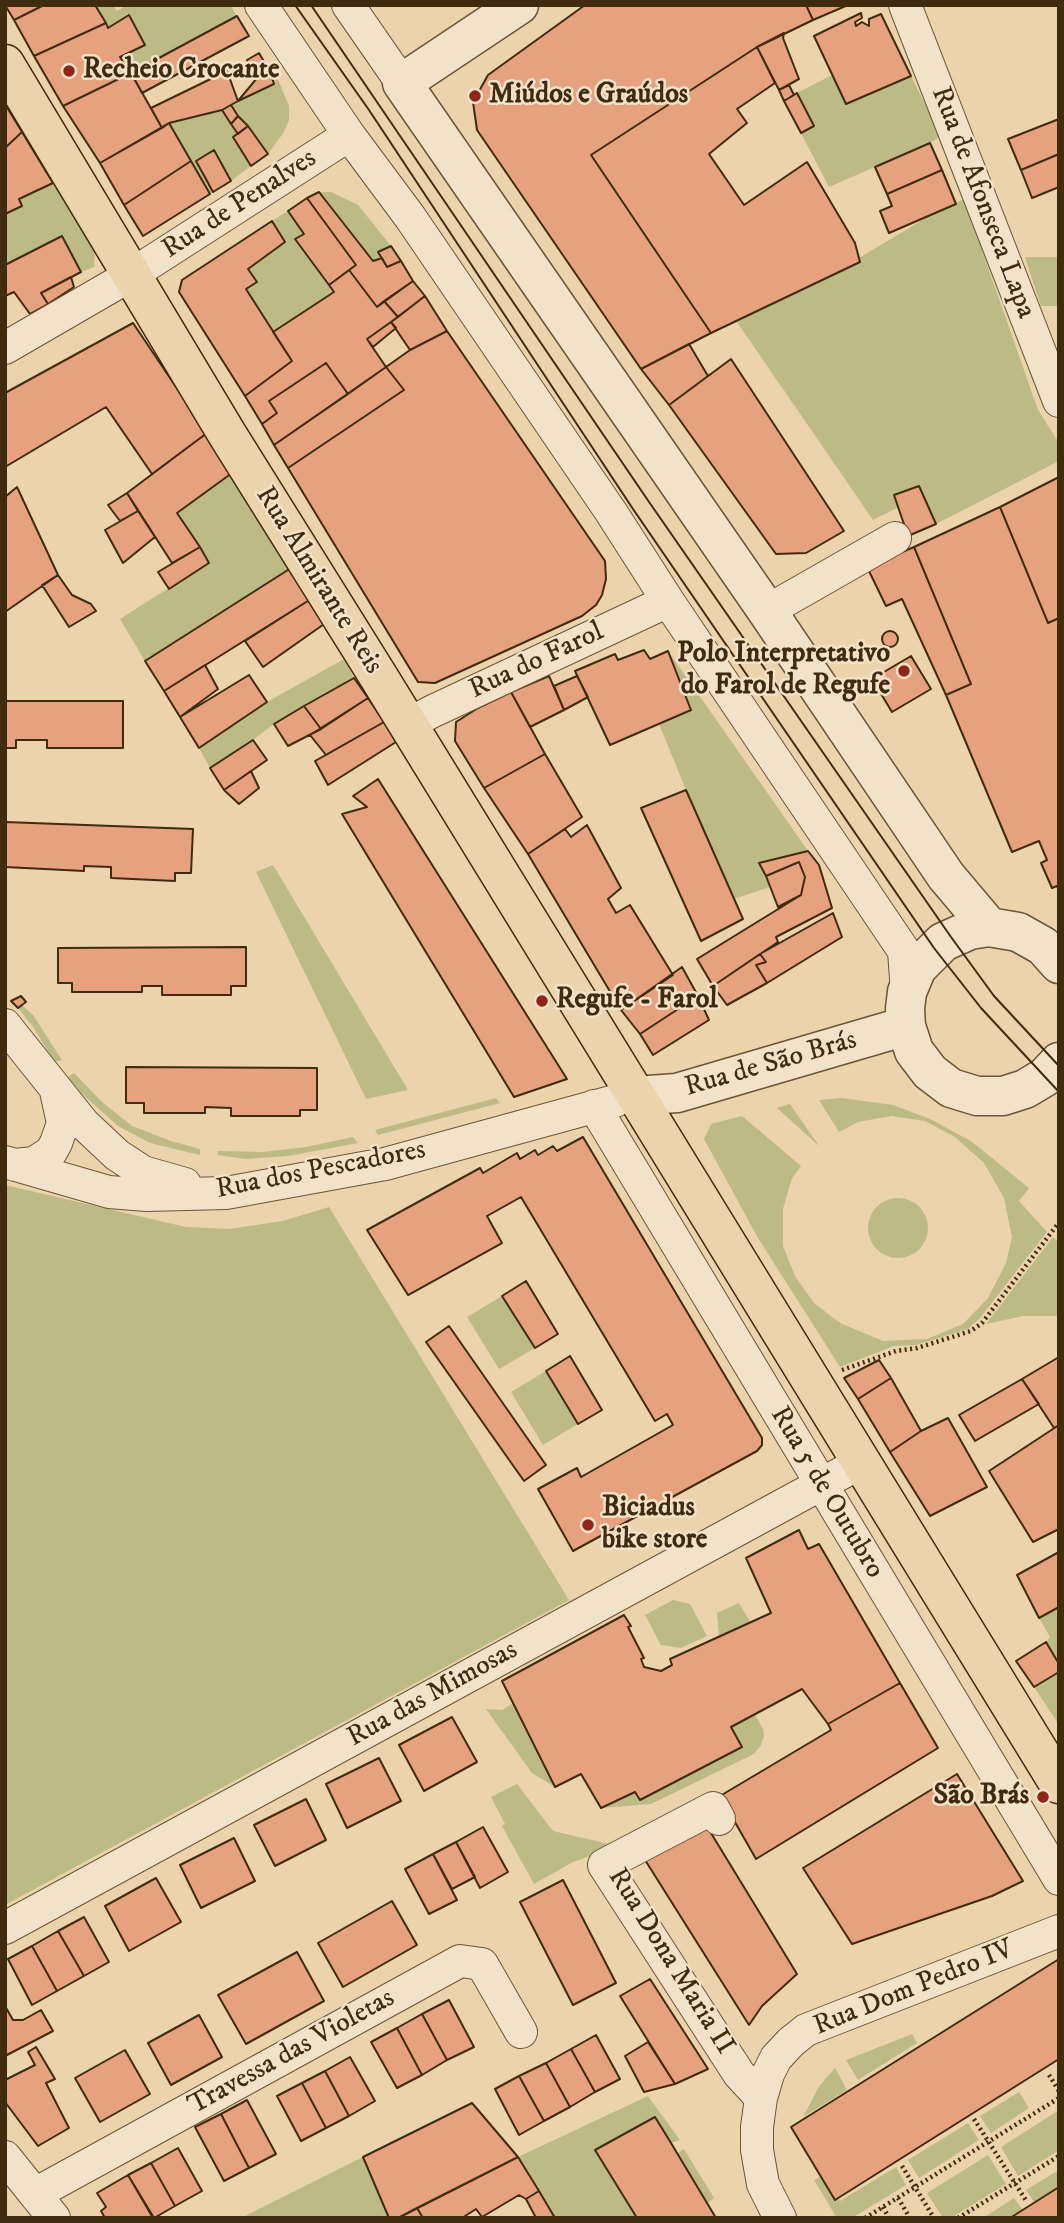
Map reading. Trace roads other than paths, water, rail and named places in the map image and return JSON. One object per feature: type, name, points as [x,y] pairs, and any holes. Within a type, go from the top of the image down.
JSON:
[{"type":"main road","name":"Rua Almirante Reis","points":[[5,64],[131,275],[634,1096]]},
{"type":"main road","name":"Rua 5 de Outubro","points":[[634,1096],[1059,1784]]},
{"type":"street","points":[[261,5],[349,135],[410,216],[904,951],[906,1009],[914,1051],[930,1072],[951,1088],[977,1096],[1003,1096],[1025,1089],[1045,1077],[1059,1062]]},
{"type":"street","points":[[348,5],[767,611],[946,876],[989,927]]},
{"type":"street","points":[[402,83],[519,5]]},
{"type":"street","name":"Rua de Afonseca Lapa","points":[[905,5],[1059,401]]},
{"type":"street","name":"Rua de Penalves","points":[[5,348],[131,275],[349,135]]},
{"type":"street","points":[[767,611],[895,538]]},
{"type":"street","name":"Rua do Farol","points":[[407,725],[668,601]]},
{"type":"street","points":[[906,1009],[917,968],[934,948],[951,937],[989,927],[1018,932],[1054,951]]},
{"type":"street","name":"Rua de São Brás","points":[[634,1096],[677,1093],[906,1009]]},
{"type":"street","points":[[5,1025],[92,1132],[117,1155],[143,1172],[226,1193]]},
{"type":"street","points":[[10,1164],[34,1163],[51,1152],[63,1123],[62,1109],[55,1088]]},
{"type":"street","name":"Rua dos Pescadores","points":[[10,1164],[109,1192],[147,1195],[226,1193],[385,1164],[634,1096]]},
{"type":"street","name":"Rua 5 de Outubro","points":[[594,1107],[1059,1879]]},
{"type":"street","name":"Rua das Mimosas","points":[[5,1928],[862,1462]]},
{"type":"street","name":"Rua Dona Maria II","points":[[719,1819],[713,1808],[604,1865],[739,2074],[761,2098]]},
{"type":"street","name":"Rua Dom Pedro IV","points":[[780,2218],[769,2200],[759,2166],[757,2127],[761,2098],[776,2058],[806,2030],[1059,1931]]},
{"type":"street","name":"Travessa das Violetas","points":[[44,2206],[460,1961],[482,1964],[521,2032]]},
{"type":"street","points":[[5,2157],[44,2206]]},
{"type":"tram line","points":[[295,5],[369,110],[633,509],[934,948],[981,1008],[1059,1092]]},
{"type":"tram line","points":[[311,5],[647,499],[951,937],[994,996],[1059,1066]]},
{"type":"place","name":"Recheio Crocante","points":[[69,71]]},
{"type":"place","name":"Miúdos e Graúdos","points":[[475,96]]},
{"type":"place","name":"Polo Interpretativo do Farol de Regufe","points":[[904,671]]},
{"type":"place","name":"Regufe - Farol","points":[[542,1001]]},
{"type":"place","name":"Biciadus bike store","points":[[588,1525]]},
{"type":"place","name":"São Brás","points":[[1043,1797]]}]
